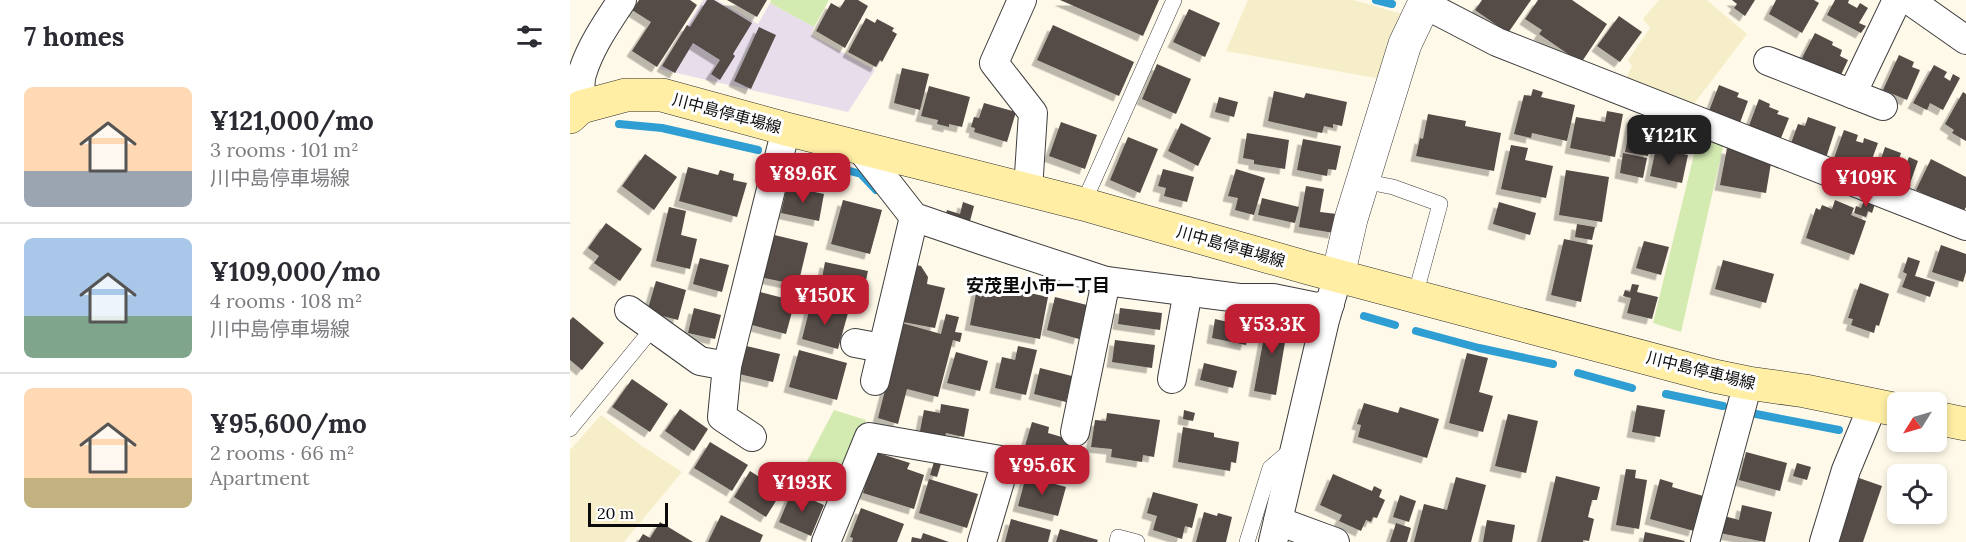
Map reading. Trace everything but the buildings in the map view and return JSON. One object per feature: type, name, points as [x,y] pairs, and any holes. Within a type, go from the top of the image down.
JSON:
[{"type":"main road","name":"川中島停車場線","points":[[576,112],[626,95],[662,95],[786,129],[1083,204],[1334,290],[1415,296],[1748,383],[1805,391],[1886,407]]},
{"type":"main road","points":[[1947,420],[1966,424]]},
{"type":"street","points":[[1022,0],[994,63],[1033,113],[1028,190]]},
{"type":"street","points":[[1852,94],[1897,0]]},
{"type":"street","points":[[1909,0],[1966,40]]},
{"type":"street","points":[[1335,542],[1275,532],[1351,219],[1420,1],[1497,42],[1966,226]]},
{"type":"street","points":[[576,112],[581,76],[607,7]]},
{"type":"street","points":[[1768,62],[1883,106]]},
{"type":"street","points":[[752,437],[722,417],[727,366],[786,129]]},
{"type":"street","points":[[860,148],[914,217],[1106,281],[1239,298],[1272,298],[1317,307],[1334,290]]},
{"type":"street","points":[[875,381],[869,345],[914,217]]},
{"type":"street","points":[[1075,432],[1106,281]]},
{"type":"street","points":[[1172,379],[1188,291]]},
{"type":"street","points":[[629,310],[700,361],[727,366]]},
{"type":"street","points":[[1705,542],[1748,383]]},
{"type":"street","points":[[1824,542],[1846,470],[1886,407]]},
{"type":"street","points":[[826,542],[869,437],[1006,461],[982,542]]},
{"type":"lane","points":[[1083,204],[1174,0]]},
{"type":"lane","points":[[1363,181],[1393,187],[1440,204],[1415,296]]},
{"type":"lane","points":[[570,429],[653,328]]},
{"type":"lane","points":[[1247,542],[1270,468],[1295,447]]},
{"type":"lane","points":[[1117,542],[1118,537],[1137,542]]},
{"type":"shaded area","points":[[703,0],[717,0],[758,24],[770,3],[814,27],[811,35],[875,70],[848,112],[659,69]]},
{"type":"shaded area","points":[[1248,0],[1353,0],[1402,14],[1381,79],[1226,51]]},
{"type":"shaded area","points":[[1659,0],[1707,0],[1747,34],[1690,109],[1623,84],[1632,66],[1628,60],[1650,28],[1643,19]]},
{"type":"shaded area","points":[[601,415],[682,472],[624,542],[570,542],[570,450]]},
{"type":"green space","points":[[771,0],[829,0],[814,27],[770,3]]},
{"type":"green space","points":[[1699,134],[1724,142],[1681,332],[1653,323]]},
{"type":"green space","points":[[834,410],[866,420],[836,486],[804,467]]},
{"type":"waterway","points":[[1376,0],[1392,4]]},
{"type":"waterway","points":[[619,124],[662,128],[758,150]]},
{"type":"waterway","points":[[800,161],[834,168]]},
{"type":"waterway","points":[[850,171],[861,174],[876,190]]},
{"type":"waterway","points":[[1364,316],[1395,325]]},
{"type":"waterway","points":[[1416,331],[1553,364]]},
{"type":"waterway","points":[[1578,373],[1632,388]]},
{"type":"waterway","points":[[1666,394],[1723,406]]},
{"type":"waterway","points":[[1756,414],[1839,430]]},
{"type":"district","name":"安茂里小市一丁目","points":[[1038,285]]}]
